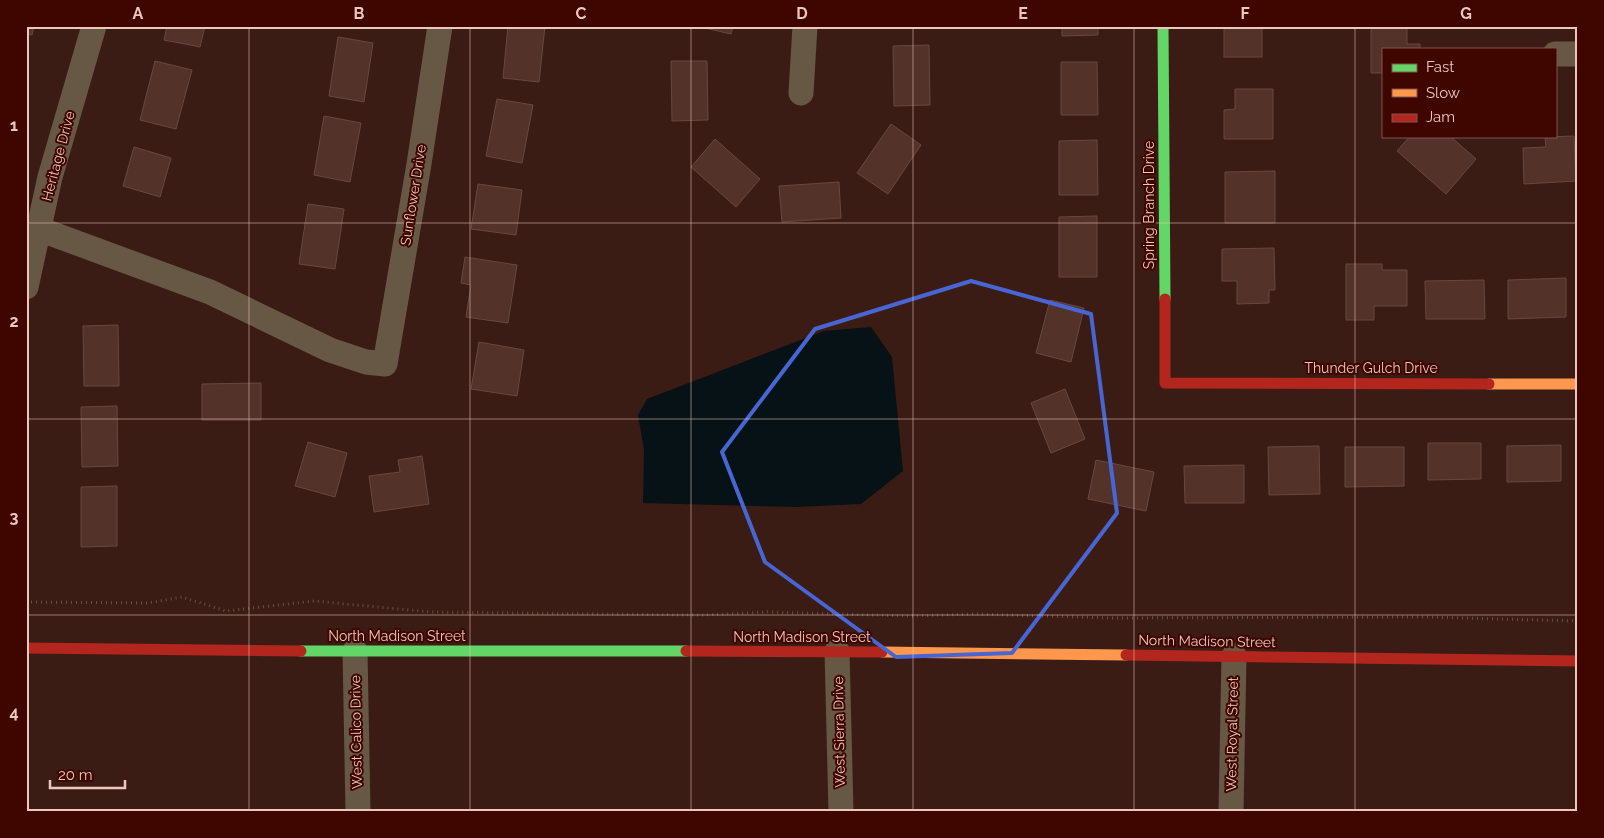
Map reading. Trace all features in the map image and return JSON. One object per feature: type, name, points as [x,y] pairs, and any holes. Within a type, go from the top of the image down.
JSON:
[{"type":"street","name":"Heritage Drive","points":[[26,287],[50,178],[94,26]]},
{"type":"street","name":"Sunflower Drive","points":[[39,230],[210,292],[330,350],[366,362],[385,364],[440,26]]},
{"type":"street","points":[[801,93],[805,26]]},
{"type":"street","name":"Spring Branch Drive","points":[[1163,26],[1165,383]]},
{"type":"street","points":[[1556,54],[1578,54]]},
{"type":"street","name":"Thunder Gulch Drive","points":[[1165,383],[1578,384]]},
{"type":"street","name":"North Madison Street","points":[[26,648],[837,652],[1578,661]]},
{"type":"street","name":"West Calico Drive","points":[[355,651],[358,812]]},
{"type":"street","name":"West Sierra Drive","points":[[837,652],[841,812]]},
{"type":"street","name":"West Royal Street","points":[[1231,812],[1234,656]]},
{"type":"path","points":[[26,602],[148,603],[182,597],[226,611],[314,601],[432,612],[704,615],[769,612],[909,616],[975,614],[1111,618],[1424,617],[1578,620]]},
{"type":"highlighted area","points":[[971,281],[1091,314],[1117,513],[1012,653],[896,657],[765,562],[722,452],[815,329]]},
{"type":"shaded area","points":[[871,327],[892,357],[903,471],[861,504],[795,507],[643,503],[644,450],[638,415],[647,399],[824,331]]},
{"type":"building","points":[[26,26],[34,26],[32,35],[26,34]]},
{"type":"building","points":[[167,26],[205,26],[200,47],[164,40]]},
{"type":"building","points":[[508,26],[545,26],[539,82],[503,78]]},
{"type":"building","points":[[696,26],[733,26],[731,34]]},
{"type":"building","points":[[1062,26],[1098,26],[1098,35],[1062,36]]},
{"type":"building","points":[[1224,26],[1262,26],[1262,57],[1224,57]]},
{"type":"building","points":[[1371,26],[1407,26],[1407,44],[1420,44],[1420,48],[1382,48],[1382,73],[1371,73]]},
{"type":"building","points":[[338,37],[373,43],[364,102],[329,96]]},
{"type":"building","points":[[929,45],[930,105],[894,106],[893,46]]},
{"type":"building","points":[[155,61],[192,70],[176,129],[140,120]]},
{"type":"building","points":[[671,61],[707,61],[708,120],[672,121]]},
{"type":"building","points":[[1061,62],[1097,62],[1098,115],[1061,115]]},
{"type":"building","points":[[1235,89],[1273,89],[1273,139],[1224,139],[1224,110],[1235,109]]},
{"type":"building","points":[[497,99],[533,105],[522,163],[486,156]]},
{"type":"building","points":[[324,116],[361,123],[350,182],[314,175]]},
{"type":"building","points":[[891,124],[921,145],[888,194],[857,173]]},
{"type":"building","points":[[1574,136],[1576,181],[1524,184],[1523,148],[1546,147],[1545,138]]},
{"type":"building","points":[[1408,138],[1452,138],[1476,159],[1446,194],[1397,151]]},
{"type":"building","points":[[715,139],[760,179],[736,207],[691,167]]},
{"type":"building","points":[[1097,140],[1098,195],[1059,195],[1059,141]]},
{"type":"building","points":[[134,147],[171,158],[160,197],[123,186]]},
{"type":"building","points":[[1275,171],[1275,223],[1225,223],[1225,172]]},
{"type":"building","points":[[839,182],[841,218],[782,222],[779,186]]},
{"type":"building","points":[[478,184],[522,190],[516,235],[471,229]]},
{"type":"building","points":[[308,204],[344,209],[335,269],[299,264]]},
{"type":"building","points":[[1097,216],[1097,277],[1059,277],[1059,217]]},
{"type":"building","points":[[1274,248],[1275,290],[1269,290],[1269,303],[1237,304],[1237,281],[1222,281],[1222,249]]},
{"type":"building","points":[[465,257],[517,265],[508,323],[466,317],[471,285],[461,283]]},
{"type":"building","points":[[1346,264],[1382,264],[1382,270],[1407,270],[1407,306],[1374,306],[1374,320],[1346,320]]},
{"type":"building","points":[[1566,278],[1566,317],[1508,319],[1508,280]]},
{"type":"building","points":[[1484,280],[1485,319],[1426,319],[1425,281]]},
{"type":"building","points":[[1050,300],[1084,308],[1071,362],[1036,353]]},
{"type":"building","points":[[118,325],[119,386],[84,386],[83,326]]},
{"type":"building","points":[[479,342],[524,350],[517,396],[471,389]]},
{"type":"building","points":[[261,383],[261,420],[202,420],[202,384]]},
{"type":"building","points":[[1065,389],[1085,439],[1051,453],[1031,403]]},
{"type":"building","points":[[117,406],[118,466],[82,467],[81,407]]},
{"type":"building","points":[[308,442],[347,453],[335,497],[295,486]]},
{"type":"building","points":[[1428,443],[1481,443],[1481,479],[1428,480]]},
{"type":"building","points":[[1561,445],[1561,481],[1507,482],[1507,446]]},
{"type":"building","points":[[1319,446],[1320,494],[1269,495],[1268,447]]},
{"type":"building","points":[[1345,447],[1404,447],[1404,486],[1345,487]]},
{"type":"building","points":[[422,456],[429,504],[374,512],[369,476],[400,472],[398,460]]},
{"type":"building","points":[[1096,460],[1154,472],[1146,511],[1088,499]]},
{"type":"building","points":[[1244,465],[1244,503],[1185,503],[1184,466]]},
{"type":"building","points":[[117,486],[117,546],[81,547],[81,487]]},
{"type":"traffic: fast","points":[[1163,26],[1165,299]]},
{"type":"traffic: fast","points":[[301,651],[686,651]]},
{"type":"traffic: slow","points":[[1489,384],[1578,384]]},
{"type":"traffic: slow","points":[[882,652],[1126,655]]},
{"type":"traffic: jam","points":[[1165,299],[1165,383],[1489,384]]},
{"type":"traffic: jam","points":[[26,648],[301,651]]},
{"type":"traffic: jam","points":[[686,651],[882,652]]},
{"type":"traffic: jam","points":[[1126,655],[1578,661]]}]
